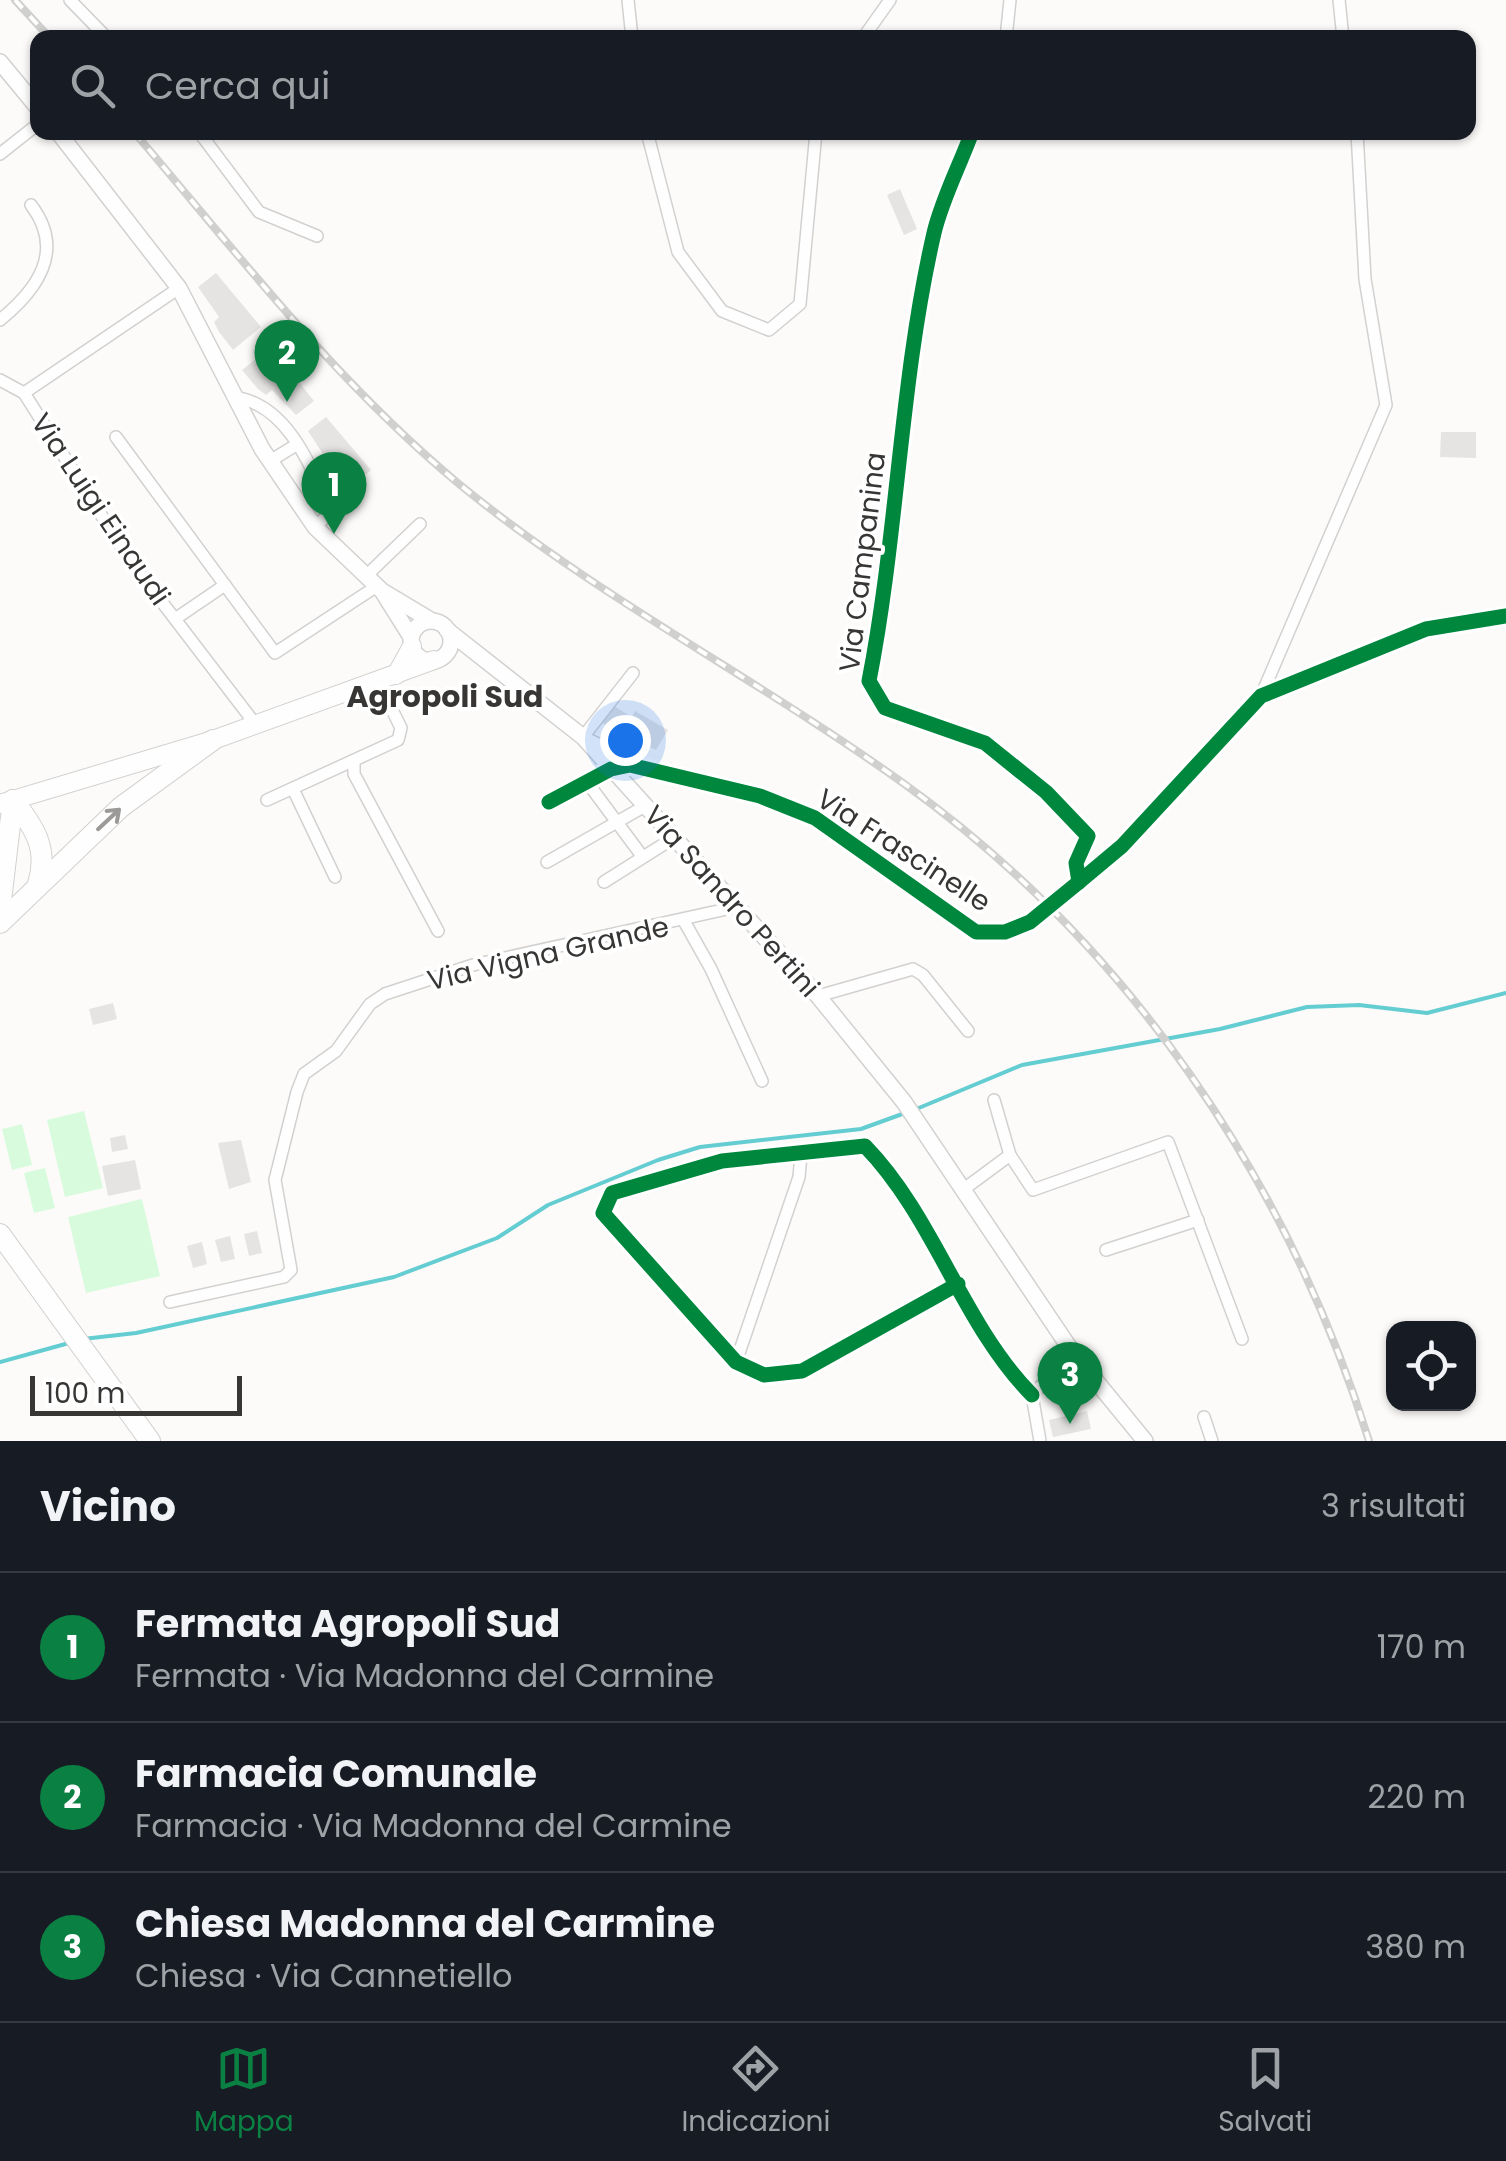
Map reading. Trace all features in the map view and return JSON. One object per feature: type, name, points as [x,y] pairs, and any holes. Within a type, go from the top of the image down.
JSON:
[{"type":"highway","points":[[0,923],[121,808],[213,740]]},
{"type":"highway","points":[[6,802],[39,837],[44,862],[37,886]]},
{"type":"highway","points":[[0,909],[6,802]]},
{"type":"highway","points":[[0,1234],[59,1321],[150,1441]]},
{"type":"main road","points":[[387,678],[412,642]]},
{"type":"main road","points":[[6,802],[213,740],[438,658]]},
{"type":"street","points":[[70,0],[98,30]]},
{"type":"street","points":[[628,0],[631,30]]},
{"type":"street","points":[[868,30],[890,0]]},
{"type":"street","points":[[1007,30],[1010,0]]},
{"type":"street","points":[[1339,0],[1343,30]]},
{"type":"street","points":[[0,62],[30,98]]},
{"type":"street","points":[[0,154],[30,130]]},
{"type":"street","points":[[64,140],[179,288],[232,397],[315,527],[375,584],[447,630],[450,642],[438,658]]},
{"type":"street","points":[[206,140],[258,212],[317,236]]},
{"type":"street","points":[[648,140],[678,252],[722,311],[769,330],[800,304],[815,140]]},
{"type":"street","name":"Via Campanina","points":[[969,140],[934,230],[869,681],[884,708],[985,743],[1046,792],[1088,836],[1076,863],[1078,882]]},
{"type":"street","points":[[1261,696],[1386,405],[1365,278],[1357,140]]},
{"type":"street","points":[[0,320],[41,280],[46,229],[31,205]]},
{"type":"street","name":"Via Luigi Einaudi","points":[[179,288],[24,393],[129,559],[256,725]]},
{"type":"street","points":[[0,380],[24,393]]},
{"type":"street","points":[[232,397],[254,400],[278,416],[316,476],[329,510],[315,527]]},
{"type":"street","points":[[116,437],[275,653],[375,584],[420,524]]},
{"type":"street","points":[[270,462],[296,445]]},
{"type":"street","points":[[375,584],[418,656],[484,660]]},
{"type":"street","points":[[175,619],[225,585]]},
{"type":"street","name":"Via Frascinelle","points":[[583,737],[648,769],[760,796],[815,818],[976,932],[1006,932],[1030,922],[1122,846],[1261,696],[1426,629],[1506,616]]},
{"type":"street","points":[[412,642],[416,627],[432,621]]},
{"type":"street","name":"Via Sandro Pertini","points":[[447,630],[583,737],[818,996],[904,1102],[1073,1353],[1145,1441]]},
{"type":"street","points":[[583,737],[633,673]]},
{"type":"street","points":[[267,800],[401,735],[387,678]]},
{"type":"street","points":[[354,761],[354,774],[438,931]]},
{"type":"street","points":[[547,862],[616,824],[641,801],[634,784],[648,769]]},
{"type":"street","name":"Via Frascinelle","points":[[548,802],[615,773],[648,769]]},
{"type":"street","points":[[588,782],[642,856]]},
{"type":"street","points":[[292,790],[335,878]]},
{"type":"street","points":[[604,882],[672,838]]},
{"type":"street","name":"Via Vigna Grande","points":[[170,1302],[284,1277],[292,1270],[275,1180],[296,1092],[304,1074],[336,1051],[370,1004],[385,994],[473,966],[736,907]]},
{"type":"street","points":[[684,921],[711,969],[762,1081]]},
{"type":"street","points":[[818,996],[914,970],[923,975],[968,1031]]},
{"type":"street","points":[[994,1100],[1010,1155],[1033,1190],[1168,1142],[1242,1339]]},
{"type":"street","points":[[958,1284],[802,1371],[764,1376],[736,1362],[603,1213],[612,1193],[722,1161],[865,1146],[886,1167],[958,1284],[1002,1365],[1032,1396],[1034,1425],[1040,1441]]},
{"type":"street","points":[[736,1362],[799,1177],[801,1155]]},
{"type":"street","points":[[964,1188],[1010,1155]]},
{"type":"street","points":[[1106,1250],[1198,1220]]},
{"type":"street","points":[[1032,1396],[1073,1353]]},
{"type":"street","points":[[1204,1418],[1212,1441]]},
{"type":"green space","points":[[84,1111],[103,1188],[65,1197],[47,1120]]},
{"type":"green space","points":[[22,1124],[32,1165],[12,1170],[2,1129]]},
{"type":"green space","points":[[45,1168],[55,1208],[34,1213],[24,1173]]},
{"type":"green space","points":[[142,1199],[160,1276],[86,1293],[68,1217]]},
{"type":"building","points":[[900,189],[917,229],[904,235],[887,195]]},
{"type":"building","points":[[216,273],[261,327],[233,350],[214,322],[219,317],[198,287]]},
{"type":"building","points":[[271,347],[314,401],[296,415],[272,390],[266,395],[258,389],[242,370]]},
{"type":"building","points":[[326,417],[371,470],[343,493],[327,474],[323,464],[327,460],[308,431]]},
{"type":"building","points":[[1441,432],[1476,432],[1476,458],[1440,457]]},
{"type":"building","points":[[612,705],[632,717],[635,711],[668,730],[656,750],[602,723]]},
{"type":"building","points":[[113,1003],[117,1019],[93,1025],[89,1009]]},
{"type":"building","points":[[125,1135],[128,1149],[112,1152],[110,1138]]},
{"type":"building","points":[[241,1140],[251,1182],[229,1189],[218,1143]]},
{"type":"building","points":[[135,1160],[141,1189],[108,1196],[102,1166]]},
{"type":"building","points":[[257,1231],[262,1253],[249,1256],[244,1234]]},
{"type":"building","points":[[230,1236],[235,1259],[221,1262],[215,1240]]},
{"type":"building","points":[[202,1242],[207,1264],[193,1268],[187,1246]]},
{"type":"building","points":[[1087,1411],[1091,1429],[1053,1437],[1049,1420]]},
{"type":"waterway","points":[[914,1110],[1022,1065],[1220,1029],[1307,1007],[1359,1005],[1427,1013],[1506,993]]},
{"type":"waterway","points":[[83,1339],[136,1333],[394,1277],[497,1238],[548,1205],[658,1160],[700,1147],[861,1129],[905,1113]]},
{"type":"waterway","points":[[0,1362],[69,1343]]},
{"type":"railway","points":[[15,0],[43,30]]},
{"type":"railway","points":[[141,140],[329,360],[459,484],[566,564],[903,783],[984,847],[1059,917],[1128,993],[1190,1074],[1245,1160],[1293,1250],[1335,1344],[1369,1441]]},
{"type":"cycle path","points":[[969,140],[937,220],[923,288],[869,681],[885,708],[985,743],[1046,792],[1088,836],[1076,863],[1079,882]]},
{"type":"cycle path","points":[[549,802],[611,769],[630,765],[760,796],[815,818],[976,932],[1005,932],[1030,922],[1122,846],[1261,696],[1426,629],[1506,616]]},
{"type":"cycle path","points":[[958,1284],[802,1371],[764,1375],[736,1362],[603,1213],[612,1193],[722,1161],[865,1146],[911,1205],[949,1271],[967,1304],[986,1336],[1032,1395]]},
{"type":"place","name":"Farmacia Comunale","points":[[287,402]]},
{"type":"place","name":"Fermata Agropoli Sud","points":[[334,534]]},
{"type":"place","name":"Chiesa Madonna del Carmine","points":[[1070,1424]]},
{"type":"district","name":"Agropoli Sud","points":[[445,697]]}]
